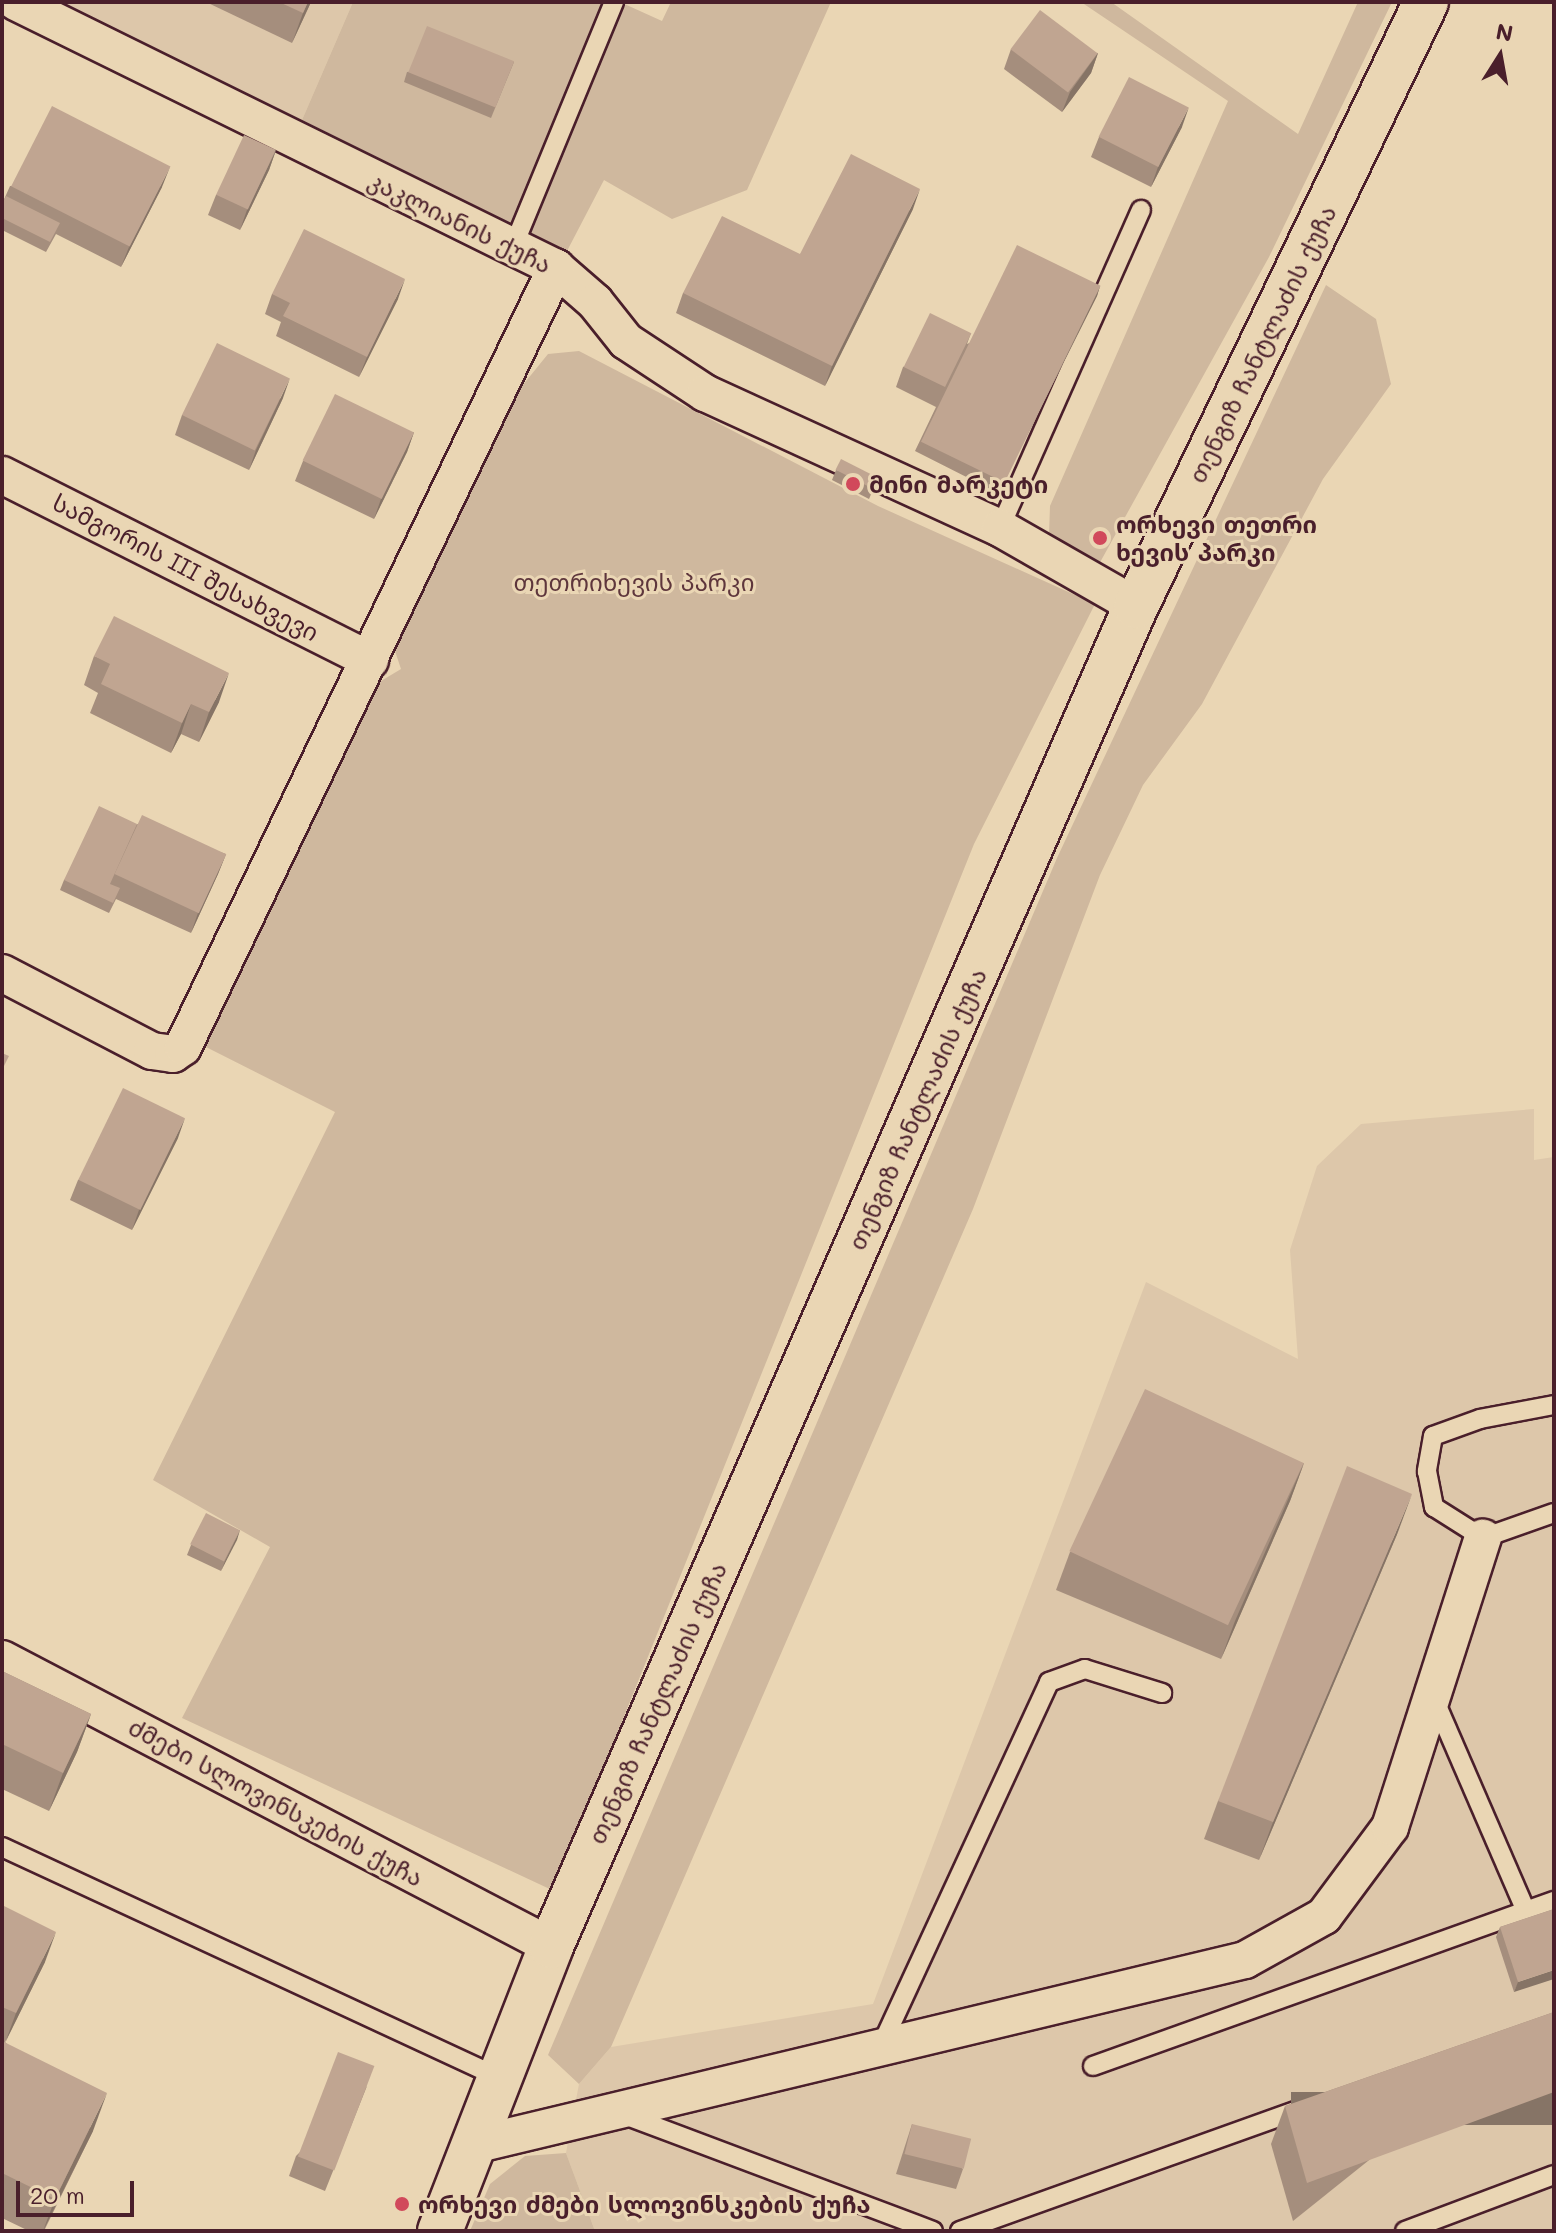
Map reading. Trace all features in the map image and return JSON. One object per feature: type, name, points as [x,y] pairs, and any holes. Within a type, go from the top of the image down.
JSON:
[{"type":"street","name":"კაკლიანის ქუჩა","points":[[16,2],[556,268],[595,302],[626,341],[705,393],[1000,528],[1136,606]]},
{"type":"street","name":"თენგიზ ჩანტლაძის ქუჩა","points":[[440,2231],[551,1946],[1136,606],[1426,2]]},
{"type":"street","points":[[2,973],[152,1051],[173,1054],[183,1047],[556,268]]},
{"type":"street","name":"სამგორის III შესახვევი","points":[[2,475],[370,660]]},
{"type":"street","points":[[474,2145],[1245,1960],[1324,1916],[1390,1827],[1483,1538]]},
{"type":"street","name":"ძმები სლოვინსკების ქუჩა","points":[[2,1659],[551,1946]]},
{"type":"lane","points":[[513,247],[614,2]]},
{"type":"lane","points":[[1000,528],[1141,210]]},
{"type":"lane","points":[[1554,1405],[1480,1419],[1433,1436],[1427,1471],[1434,1507],[1483,1538],[1554,1513]]},
{"type":"lane","points":[[881,2046],[1049,1682],[1085,1669],[1162,1693]]},
{"type":"lane","points":[[1432,1695],[1526,1911]]},
{"type":"lane","points":[[2,1847],[500,2078]]},
{"type":"lane","points":[[1093,2066],[1554,1901]]},
{"type":"lane","points":[[960,2231],[1316,2104]]},
{"type":"lane","points":[[616,2111],[933,2231]]},
{"type":"lane","points":[[1405,2231],[1554,2175]]},
{"type":"shaded area","points":[[59,2],[353,2],[302,120]]},
{"type":"shaded area","points":[[1534,1109],[1534,1160],[1554,1157],[1554,2231],[595,2231],[566,2153],[579,2084],[611,2047],[873,2004],[1146,1282],[1298,1359],[1290,1250],[1317,1166],[1361,1124]]},
{"type":"green space","points":[[353,2],[620,2],[662,21],[671,2],[831,2],[747,190],[672,219],[604,180],[567,251],[302,120]]},
{"type":"green space","points":[[1081,2],[1111,2],[1298,134],[1358,2],[1392,2],[1269,257],[1098,566],[1059,551],[1049,535],[1050,506],[1228,101]]},
{"type":"green space","points":[[1326,285],[1376,319],[1391,384],[1323,479],[1202,704],[1143,785],[1100,875],[973,1209],[611,2047],[579,2084],[548,2055],[1057,858]]},
{"type":"green space","name":"თეთრიხევის პარკი","points":[[579,351],[878,506],[1095,604],[974,844],[554,1891],[182,1718],[270,1547],[153,1480],[335,1112],[204,1046],[371,687],[401,669],[393,645],[518,391],[548,354]]},
{"type":"green space","points":[[566,2153],[595,2231],[470,2231],[490,2184],[525,2156]]},
{"type":"building","points":[[279,2],[308,2],[303,13]]},
{"type":"building","points":[[1040,10],[1098,53],[1068,92],[1011,49]]},
{"type":"building","points":[[427,26],[514,61],[495,108],[408,72]]},
{"type":"building","points":[[1129,77],[1189,107],[1158,167],[1099,137]]},
{"type":"building","points":[[52,106],[171,166],[130,247],[11,186]]},
{"type":"building","points":[[244,135],[276,150],[248,210],[216,195]]},
{"type":"building","points":[[851,154],[920,189],[832,366],[683,293],[722,216],[800,254]]},
{"type":"building","points":[[6,196],[60,223],[50,242],[2,218],[2,204]]},
{"type":"building","points":[[304,229],[405,279],[367,357],[283,316],[290,303],[272,294]]},
{"type":"building","points":[[1017,245],[1101,286],[1005,483],[921,442]]},
{"type":"building","points":[[930,313],[971,333],[945,387],[904,367]]},
{"type":"building","points":[[217,343],[290,379],[255,450],[182,415]]},
{"type":"building","points":[[335,394],[414,433],[382,499],[303,461]]},
{"type":"building","points":[[841,459],[878,478],[873,489],[836,470]]},
{"type":"building","points":[[114,616],[229,673],[209,712],[191,704],[182,723],[101,684],[110,664],[94,656]]},
{"type":"building","points":[[99,806],[137,824],[110,884],[120,888],[113,903],[64,880]]},
{"type":"building","points":[[142,815],[226,854],[199,913],[115,874]]},
{"type":"building","points":[[2,1053],[9,1056],[2,1070]]},
{"type":"building","points":[[123,1088],[185,1118],[140,1210],[78,1180]]},
{"type":"building","points":[[1145,1389],[1304,1463],[1228,1625],[1069,1551]]},
{"type":"building","points":[[1347,1466],[1412,1494],[1273,1822],[1218,1801]]},
{"type":"building","points":[[206,1513],[240,1530],[224,1561],[190,1544]]},
{"type":"building","points":[[2,1671],[91,1714],[63,1773],[2,1744]]},
{"type":"building","points":[[2,1905],[56,1932],[16,2013],[2,2007]]},
{"type":"building","points":[[1554,1909],[1554,1970],[1518,1982],[1500,1927]]},
{"type":"building","points":[[1554,2012],[1554,2092],[1307,2183],[1285,2106]]},
{"type":"building","points":[[2,2041],[107,2093],[55,2199],[2,2173]]},
{"type":"building","points":[[338,2052],[374,2066],[334,2171],[298,2157]]},
{"type":"building","points":[[912,2124],[971,2139],[964,2169],[905,2154]]},
{"type":"place","name":"მინი მარკეტი","points":[[853,484]]},
{"type":"place","name":"ორხევი თეთრი ხევის პარკი","points":[[1100,538]]},
{"type":"place","name":"ორხევი ძმები სლოვინსკების ქუჩა","points":[[402,2204]]}]
